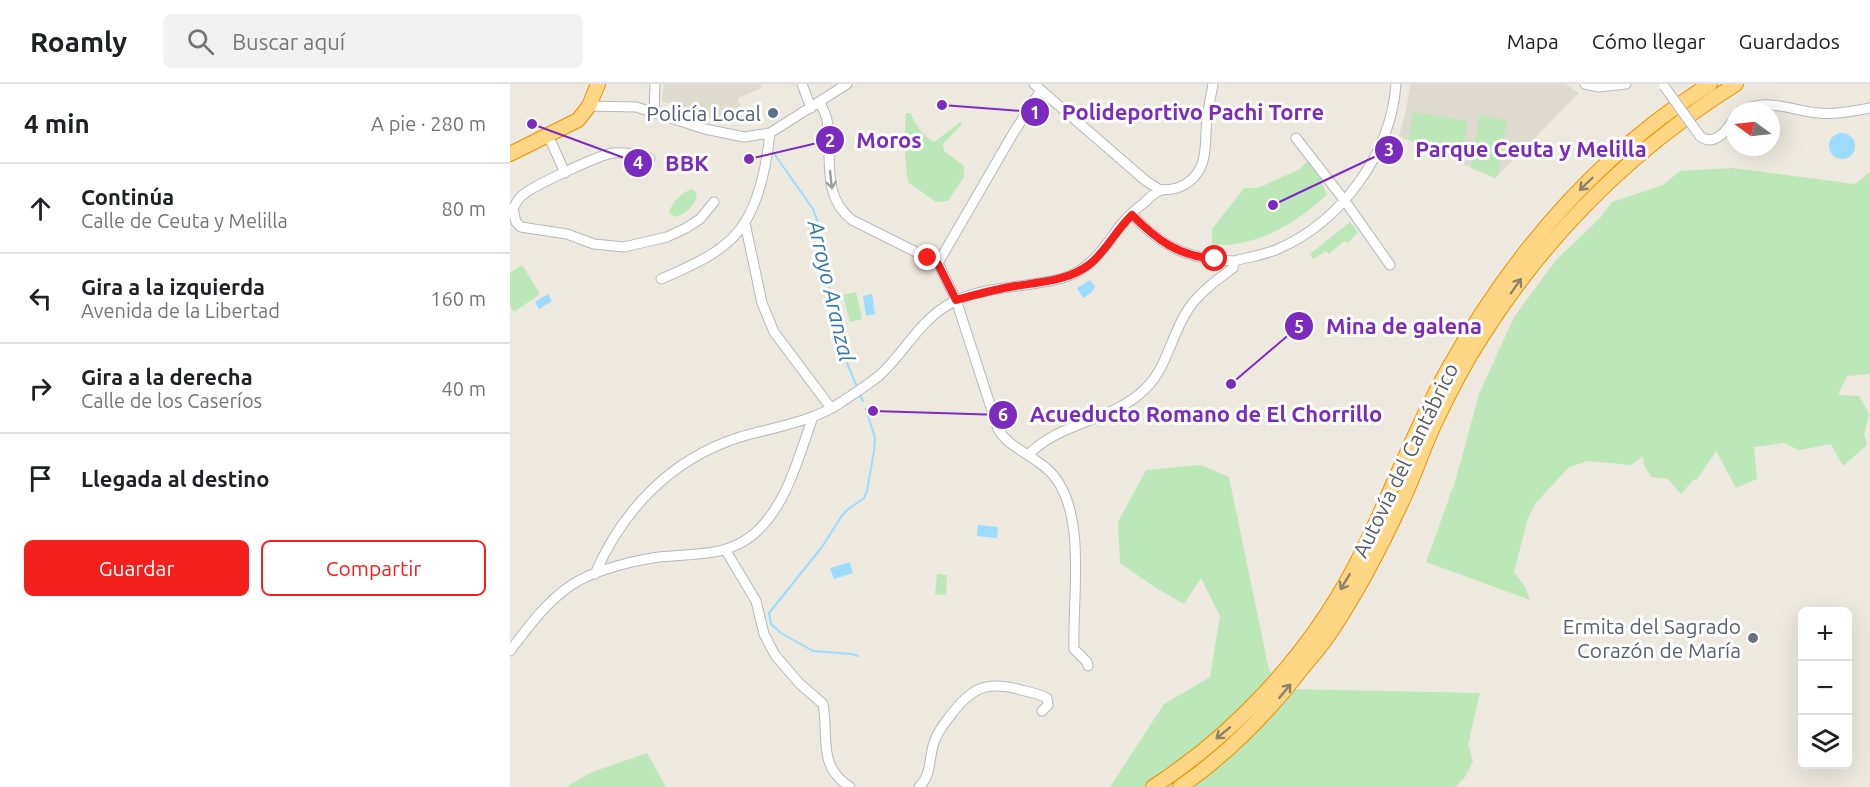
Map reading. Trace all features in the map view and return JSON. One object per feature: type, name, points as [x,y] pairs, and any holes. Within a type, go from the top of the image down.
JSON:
[{"type":"highway","points":[[510,154],[578,120],[589,106],[598,84]]},
{"type":"highway","name":"Autovía del Cantábrico","points":[[1153,787],[1171,776],[1234,724],[1274,684],[1321,623],[1352,570],[1429,403],[1472,327],[1511,268],[1562,207],[1618,153],[1661,117],[1710,84]]},
{"type":"highway","name":"Autovía del Cantábrico","points":[[1180,787],[1240,739],[1283,694],[1332,632],[1372,562],[1405,495],[1434,425],[1469,357],[1523,276],[1572,217],[1627,164],[1698,108],[1736,84]]},
{"type":"street","points":[[654,111],[655,84]]},
{"type":"street","points":[[802,84],[826,118],[831,187],[842,212],[852,220],[938,264],[956,300],[998,429],[1008,442],[1050,470],[1065,495],[1075,543],[1074,649],[1088,666]]},
{"type":"street","points":[[589,106],[636,107],[744,137],[770,133],[848,84]]},
{"type":"street","points":[[938,264],[1009,141],[1037,87],[1146,181],[1160,190],[1169,190],[1186,184],[1196,176],[1202,165],[1213,84]]},
{"type":"street","points":[[1132,215],[1157,238],[1174,249],[1197,258],[1234,261],[1278,249],[1310,231],[1345,201],[1370,166],[1383,138],[1391,114],[1396,84]]},
{"type":"street","points":[[1585,84],[1599,87],[1626,84]]},
{"type":"street","points":[[1663,85],[1705,140],[1714,140],[1726,131]]},
{"type":"street","points":[[1780,106],[1819,113],[1870,108]]},
{"type":"street","points":[[662,279],[705,258],[730,240],[745,223],[767,161],[770,133]]},
{"type":"street","points":[[548,135],[565,173]]},
{"type":"street","points":[[1296,138],[1345,201],[1390,265]]},
{"type":"street","points":[[650,158],[630,153],[611,153],[565,173],[525,193],[513,209],[516,222],[521,227],[567,234],[594,244],[624,247],[667,237],[686,228],[700,219],[714,201]]},
{"type":"street","points":[[595,574],[607,549],[631,512],[654,486],[677,467],[708,449],[813,417],[841,403],[880,375],[930,317],[956,300],[1008,287],[1064,278],[1077,273],[1106,247],[1120,226],[1160,190]]},
{"type":"street","points":[[745,223],[762,303],[774,332],[831,408]]},
{"type":"street","points":[[1029,454],[1036,446],[1052,436],[1121,406],[1145,390],[1164,362],[1189,308],[1212,283],[1233,268],[1234,261]]},
{"type":"street","points":[[510,651],[544,610],[580,580],[656,558],[726,551],[754,533],[781,499],[793,474],[813,417]]},
{"type":"street","points":[[726,551],[756,601],[764,634],[774,655],[823,704],[828,763],[840,780],[850,787]]},
{"type":"street","points":[[919,787],[927,778],[930,770],[934,742],[939,732],[954,710],[971,692],[990,685],[1005,686],[1047,698],[1048,705],[1042,711]]},
{"type":"shaded area","points":[[664,84],[760,84],[762,88],[738,98],[743,121],[714,119],[662,101]]},
{"type":"shaded area","points":[[1410,84],[1565,84],[1579,93],[1495,178],[1399,136]]},
{"type":"green space","points":[[1413,112],[1468,121],[1464,148],[1408,140]]},
{"type":"green space","points":[[906,113],[910,113],[917,126],[934,142],[962,121],[943,144],[944,151],[964,166],[964,177],[948,201],[936,202],[908,182],[904,144]]},
{"type":"green space","points":[[1479,115],[1507,120],[1498,174],[1495,178],[1471,168]]},
{"type":"green space","points":[[1311,157],[1327,195],[1302,215],[1274,232],[1245,242],[1212,245],[1212,229],[1244,188],[1258,188],[1300,169]]},
{"type":"green space","points":[[1732,168],[1855,184],[1870,172],[1870,374],[1847,376],[1838,395],[1859,396],[1869,414],[1864,435],[1867,445],[1843,466],[1831,444],[1799,450],[1784,443],[1754,447],[1757,479],[1736,488],[1716,451],[1696,481],[1694,479],[1681,494],[1668,479],[1651,477],[1644,465],[1643,456],[1631,465],[1588,461],[1569,467],[1535,504],[1528,518],[1514,572],[1525,587],[1530,600],[1426,562],[1456,479],[1479,394],[1514,317],[1556,260],[1600,218],[1612,202],[1663,185],[1680,171]]},
{"type":"green space","points":[[693,189],[697,194],[692,206],[683,214],[675,217],[669,212],[673,204],[678,197]]},
{"type":"green space","points":[[1350,222],[1358,232],[1348,243],[1345,241],[1328,254],[1326,251],[1313,259],[1310,254]]},
{"type":"green space","points":[[522,265],[540,294],[514,312],[510,306],[510,273]]},
{"type":"green space","points":[[856,292],[862,319],[850,322],[843,295]]},
{"type":"green space","points":[[1201,465],[1229,477],[1269,670],[1279,682],[1289,689],[1480,693],[1468,745],[1473,761],[1465,777],[1455,787],[1110,787],[1164,704],[1210,677],[1220,616],[1201,578],[1184,604],[1153,586],[1120,563],[1118,522],[1146,470]]},
{"type":"green space","points":[[937,574],[947,575],[946,595],[935,594]]},
{"type":"green space","points":[[647,753],[666,787],[566,787],[592,772]]},
{"type":"water","points":[[1842,133],[1851,137],[1855,146],[1851,155],[1842,159],[1833,155],[1829,146],[1833,137]]},
{"type":"water","points":[[1090,280],[1095,287],[1083,298],[1077,288]]},
{"type":"water","points":[[548,294],[552,301],[539,309],[535,302]]},
{"type":"water","points":[[872,294],[875,314],[866,316],[863,296]]},
{"type":"water","points":[[978,525],[998,527],[997,538],[977,536]]},
{"type":"water","points":[[850,562],[853,573],[834,579],[830,568]]},
{"type":"waterway","name":"Arroyo Aranzal","points":[[775,155],[813,209],[820,228],[842,351],[857,387]]},
{"type":"waterway","name":"Arroyo Aranzal","points":[[859,393],[863,401]]},
{"type":"waterway","name":"Arroyo Aranzal","points":[[858,656],[813,651],[781,633],[771,624],[769,613],[822,547],[841,517],[864,498],[875,438],[866,409]]},
{"type":"place","name":"Polideportivo Pachi Torre","points":[[942,105]]},
{"type":"place","name":"Policía Local","points":[[773,113]]},
{"type":"place","name":"BBK","points":[[532,124]]},
{"type":"place","name":"Moros","points":[[749,159]]},
{"type":"place","name":"Parque Ceuta y Melilla","points":[[1273,205]]},
{"type":"place","name":"Mina de galena","points":[[1231,384]]},
{"type":"place","name":"Acueducto Romano de El Chorrillo","points":[[873,411]]},
{"type":"place","name":"Ermita del Sagrado Corazón de María","points":[[1753,638]]},
{"type":"route","points":[[928,258],[938,264],[956,300],[1008,287],[1064,278],[1077,273],[1090,263],[1132,215],[1157,238],[1174,249],[1197,258],[1215,259]]}]
